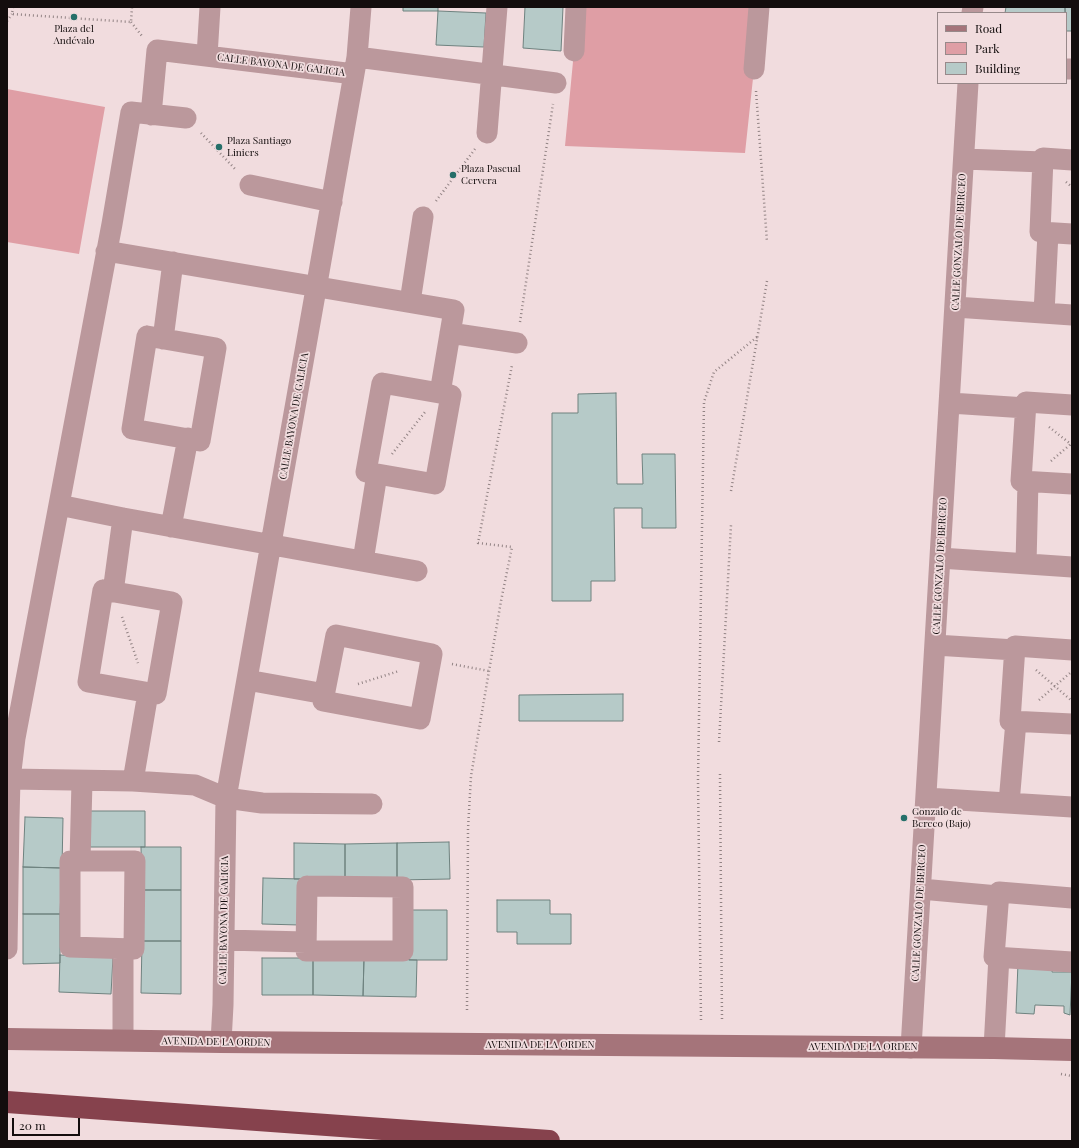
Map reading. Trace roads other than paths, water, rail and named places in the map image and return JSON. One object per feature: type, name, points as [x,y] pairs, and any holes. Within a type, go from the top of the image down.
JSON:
[{"type":"highway","points":[[7,1102],[549,1141]]},
{"type":"street","points":[[151,115],[157,50],[207,56],[210,7]]},
{"type":"street","name":"CALLE BAYONA DE GALICIA","points":[[221,1042],[226,798],[356,65],[361,7]]},
{"type":"street","points":[[487,133],[497,7]]},
{"type":"street","points":[[574,51],[576,7]]},
{"type":"street","points":[[754,69],[759,7]]},
{"type":"street","name":"CALLE BAYONA DE GALICIA","points":[[207,56],[491,74],[556,83]]},
{"type":"street","name":"CALLE GONZALO DE BERCEO","points":[[911,1048],[968,84]]},
{"type":"street","points":[[7,949],[10,779],[15,738],[131,112],[186,118]]},
{"type":"street","points":[[1072,160],[1044,158],[1040,232],[1072,234]]},
{"type":"street","points":[[964,159],[1043,162]]},
{"type":"street","points":[[250,185],[332,202]]},
{"type":"street","points":[[410,302],[423,218]]},
{"type":"street","points":[[1044,313],[1048,233]]},
{"type":"street","points":[[106,251],[454,310],[440,393]]},
{"type":"street","points":[[163,339],[174,262]]},
{"type":"street","points":[[955,307],[1072,315]]},
{"type":"street","points":[[450,333],[517,343]]},
{"type":"street","points":[[147,336],[216,348],[200,441],[188,438],[132,429],[147,336]]},
{"type":"street","points":[[382,383],[451,395],[435,484],[377,474],[366,472],[382,383]]},
{"type":"street","points":[[1072,405],[1026,402],[1021,481],[1072,484]]},
{"type":"street","points":[[950,403],[1026,408]]},
{"type":"street","points":[[171,527],[188,438]]},
{"type":"street","points":[[363,561],[377,474]]},
{"type":"street","points":[[1026,564],[1028,481]]},
{"type":"street","points":[[59,505],[171,527],[417,571]]},
{"type":"street","points":[[113,592],[123,518]]},
{"type":"street","points":[[940,558],[1072,567]]},
{"type":"street","points":[[103,590],[172,602],[156,694],[148,693],[88,682],[103,590]]},
{"type":"street","points":[[336,635],[432,654],[420,719],[323,701],[325,694],[336,635]]},
{"type":"street","points":[[935,645],[1014,650]]},
{"type":"street","points":[[1072,650],[1014,646],[1010,720],[1072,724]]},
{"type":"street","points":[[247,680],[325,694]]},
{"type":"street","points":[[133,781],[148,693]]},
{"type":"street","points":[[1009,803],[1016,720]]},
{"type":"street","points":[[10,779],[133,781],[196,786],[226,798],[262,803],[372,804]]},
{"type":"street","points":[[80,861],[82,781]]},
{"type":"street","points":[[926,798],[1072,807]]},
{"type":"street","points":[[70,861],[135,861],[134,949],[123,949],[70,948],[70,861]]},
{"type":"street","points":[[306,886],[403,887],[403,951],[306,951],[306,942],[306,886]]},
{"type":"street","points":[[921,889],[998,896]]},
{"type":"street","points":[[1072,898],[998,892],[994,957],[999,956],[1072,962]]},
{"type":"street","points":[[224,940],[306,942]]},
{"type":"street","points":[[123,949],[123,1040]]},
{"type":"street","points":[[994,1048],[999,956]]},
{"type":"street","name":"AVENIDA DE LA ORDEN","points":[[7,1039],[1072,1050]]},
{"type":"place","name":"Plaza del Andévalo","points":[[74,17]]},
{"type":"place","name":"Plaza Santiago Liniers","points":[[219,147]]},
{"type":"place","name":"Plaza Pascual Cervera","points":[[453,175]]},
{"type":"place","name":"Gonzalo de Berceo (Bajo)","points":[[904,818]]}]
